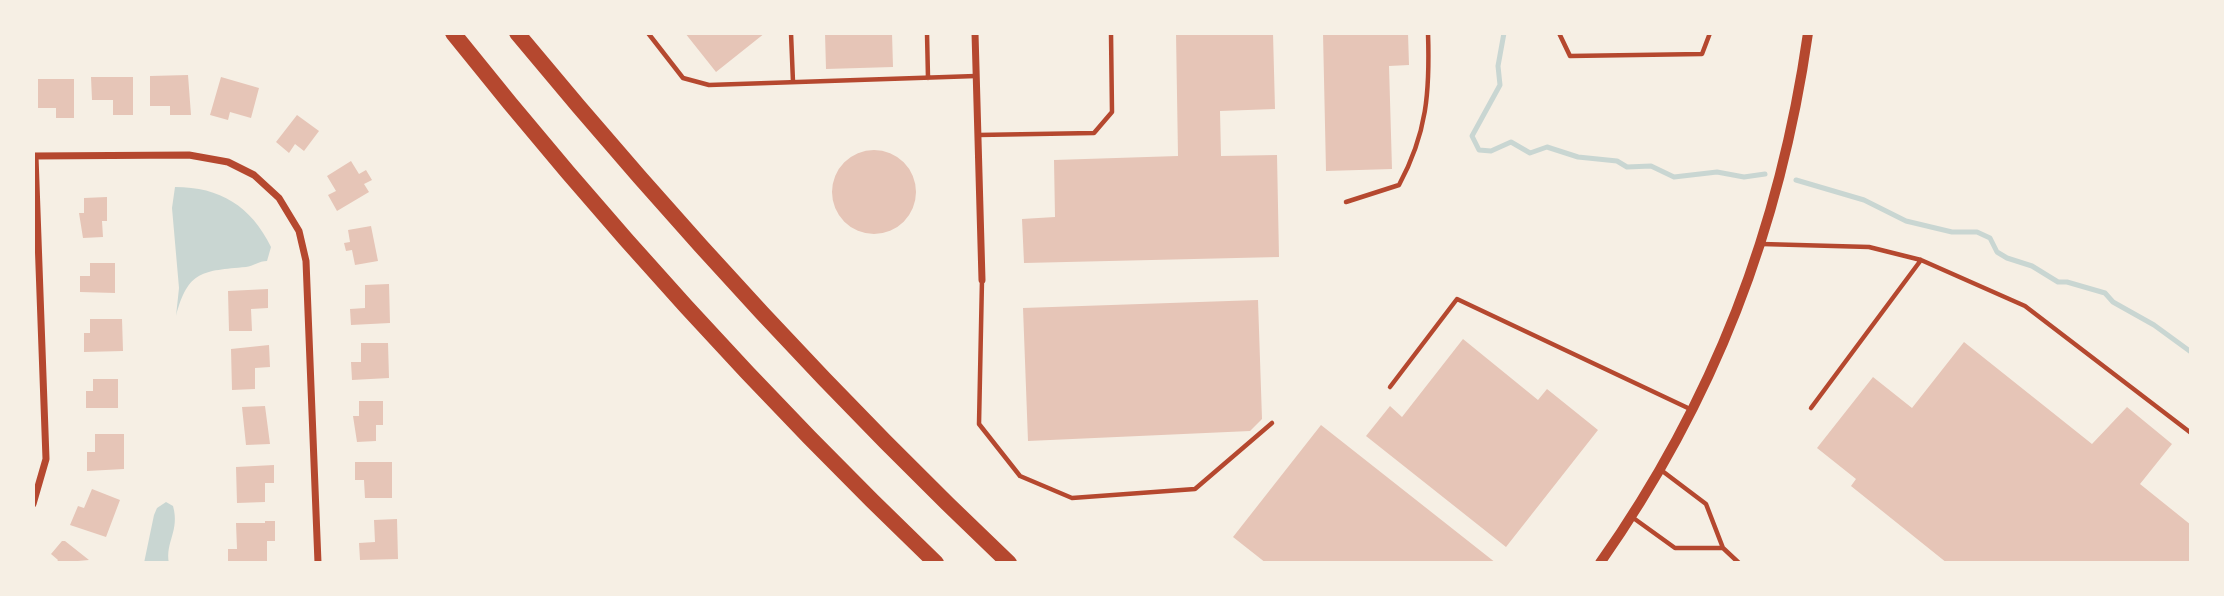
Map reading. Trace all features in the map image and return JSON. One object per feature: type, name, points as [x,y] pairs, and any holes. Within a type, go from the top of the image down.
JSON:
[{"type":"highway","points":[[453,33],[578,185],[676,295],[828,457],[936,563]]},
{"type":"highway","points":[[517,33],[617,151],[778,330],[863,420],[1009,563]]},
{"type":"street","points":[[975,33],[982,280]]},
{"type":"street","points":[[1600,563],[1631,517],[1694,411],[1731,327],[1762,244],[1791,135],[1808,33]]},
{"type":"street","points":[[33,504],[46,458],[34,156],[209,157],[244,169],[279,198],[299,231],[306,261],[318,563]]},
{"type":"lane","points":[[648,33],[683,78],[709,85],[976,76]]},
{"type":"lane","points":[[791,33],[793,82]]},
{"type":"lane","points":[[927,33],[928,78]]},
{"type":"lane","points":[[978,135],[1094,134],[1112,112],[1111,33]]},
{"type":"lane","points":[[1346,202],[1399,185],[1416,153],[1426,115],[1429,33]]},
{"type":"lane","points":[[1559,33],[1570,56],[1702,54],[1710,33]]},
{"type":"lane","points":[[1762,244],[1869,247],[1921,260],[2025,306],[2191,433]]},
{"type":"lane","points":[[1811,408],[1921,260]]},
{"type":"lane","points":[[982,280],[979,424],[1020,476],[1072,498],[1195,489],[1272,423]]},
{"type":"lane","points":[[1390,387],[1457,299],[1694,411]]},
{"type":"lane","points":[[1660,469],[1706,504],[1723,548],[1739,563]]},
{"type":"lane","points":[[1631,517],[1675,548],[1723,548]]},
{"type":"shaded area","points":[[175,187],[206,191],[232,202],[254,220],[271,247],[267,261],[208,272],[192,281],[176,316],[179,288],[172,208]]},
{"type":"shaded area","points":[[166,502],[173,506],[175,515],[169,563],[144,563],[154,515],[157,508]]},
{"type":"building","points":[[685,33],[765,33],[716,72]]},
{"type":"building","points":[[825,33],[892,33],[893,67],[826,69]]},
{"type":"building","points":[[1176,33],[1273,33],[1275,109],[1220,111],[1221,156],[1277,155],[1279,257],[1024,263],[1022,219],[1055,217],[1054,160],[1178,156]]},
{"type":"building","points":[[1323,33],[1408,33],[1409,65],[1389,66],[1392,169],[1326,171]]},
{"type":"building","points":[[188,75],[191,115],[170,115],[170,106],[150,106],[150,76]]},
{"type":"building","points":[[91,77],[133,77],[133,115],[113,115],[113,100],[92,100]]},
{"type":"building","points":[[221,77],[259,88],[251,118],[230,112],[228,120],[210,115]]},
{"type":"building","points":[[38,79],[74,79],[74,118],[56,118],[56,108],[38,108]]},
{"type":"building","points":[[297,115],[319,131],[304,151],[295,144],[289,153],[276,142]]},
{"type":"building","points":[[874,150],[890,153],[904,162],[913,176],[916,192],[913,208],[904,222],[890,231],[874,234],[858,231],[844,222],[835,208],[832,192],[835,176],[844,162],[858,153]]},
{"type":"building","points":[[351,161],[359,174],[366,170],[372,180],[364,184],[369,192],[337,211],[328,195],[336,191],[327,176]]},
{"type":"building","points":[[107,197],[107,221],[102,221],[103,237],[83,238],[79,213],[84,213],[84,198]]},
{"type":"building","points":[[371,226],[378,261],[355,265],[352,250],[346,251],[344,243],[350,242],[348,230]]},
{"type":"building","points":[[90,263],[115,263],[115,293],[80,292],[80,276],[90,276]]},
{"type":"building","points":[[389,284],[390,323],[351,325],[350,309],[365,308],[365,285]]},
{"type":"building","points":[[268,289],[268,308],[251,309],[252,331],[229,331],[228,291]]},
{"type":"building","points":[[1258,300],[1262,419],[1250,431],[1028,441],[1023,308]]},
{"type":"building","points":[[90,319],[122,319],[123,351],[84,352],[84,333],[90,333]]},
{"type":"building","points":[[1463,339],[1538,400],[1547,389],[1598,430],[1506,547],[1366,436],[1390,406],[1402,417]]},
{"type":"building","points":[[1964,342],[2092,444],[2127,407],[2172,444],[2140,484],[2191,525],[2191,563],[1947,563],[1851,486],[1856,479],[1817,448],[1873,377],[1912,408]]},
{"type":"building","points":[[361,343],[388,343],[389,378],[352,380],[351,362],[361,362]]},
{"type":"building","points":[[269,345],[270,367],[255,368],[255,389],[232,390],[231,349]]},
{"type":"building","points":[[93,379],[118,379],[118,408],[86,408],[86,391],[93,391]]},
{"type":"building","points":[[359,401],[383,401],[383,425],[376,425],[376,441],[357,442],[353,416],[359,416]]},
{"type":"building","points":[[265,406],[270,444],[246,445],[242,407]]},
{"type":"building","points":[[1321,425],[1496,563],[1266,563],[1233,537]]},
{"type":"building","points":[[95,434],[124,434],[124,469],[87,471],[87,452],[95,452]]},
{"type":"building","points":[[355,462],[392,462],[392,498],[365,498],[364,480],[355,480]]},
{"type":"building","points":[[274,465],[274,483],[265,483],[265,502],[237,503],[236,467]]},
{"type":"building","points":[[92,489],[120,500],[106,537],[70,525],[78,506],[84,508]]},
{"type":"building","points":[[397,519],[398,559],[360,560],[359,543],[375,542],[374,520]]},
{"type":"building","points":[[275,521],[275,541],[267,541],[267,561],[228,561],[228,549],[237,549],[236,523]]},
{"type":"building","points":[[62,541],[89,560],[56,563],[58,560],[51,554]]},
{"type":"waterway","points":[[1504,33],[1498,66],[1500,85],[1472,136],[1479,150],[1491,151],[1511,142],[1530,153],[1547,147],[1578,157],[1617,161],[1627,167],[1651,166],[1674,177],[1717,172],[1744,177],[1765,174]]},
{"type":"waterway","points":[[1796,180],[1864,200],[1906,221],[1952,232],[1977,232],[1990,238],[1997,252],[2007,258],[2032,266],[2058,282],[2105,293],[2113,302],[2154,325],[2191,352]]}]
